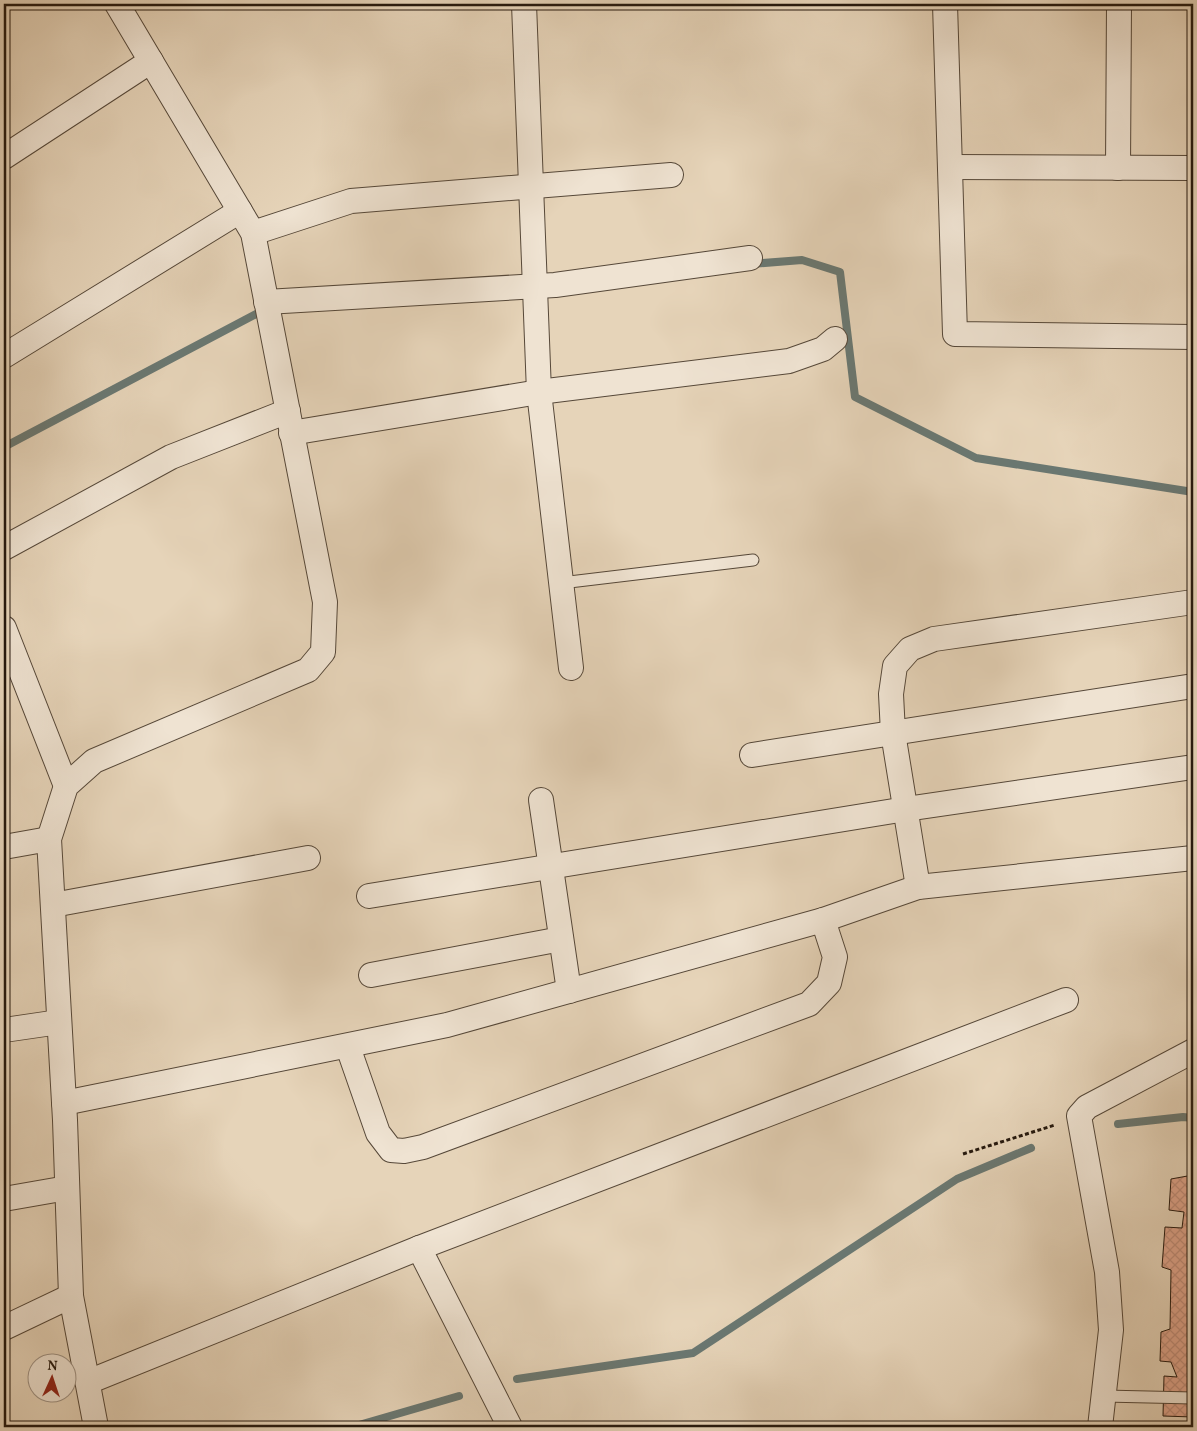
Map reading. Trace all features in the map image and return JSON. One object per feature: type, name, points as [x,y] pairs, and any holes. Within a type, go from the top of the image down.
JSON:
[{"type":"street","points":[[96,1427],[71,1296],[64,1103],[49,839],[66,786],[94,761],[308,670],[323,652],[325,602],[253,233],[117,4]]},
{"type":"street","points":[[524,4],[539,392],[571,668]]},
{"type":"street","points":[[945,4],[955,334],[1193,337]]},
{"type":"street","points":[[1118,168],[1120,4]]},
{"type":"street","points":[[4,157],[151,61]]},
{"type":"street","points":[[950,167],[1193,168]]},
{"type":"street","points":[[253,233],[351,201],[671,175]]},
{"type":"street","points":[[4,356],[240,211]]},
{"type":"street","points":[[266,302],[534,286],[750,258]]},
{"type":"street","points":[[4,548],[171,457],[289,422],[788,361],[823,349],[835,338]]},
{"type":"street","points":[[918,888],[893,733],[891,694],[895,666],[910,649],[934,639],[1193,602]]},
{"type":"street","points":[[4,628],[66,786]]},
{"type":"street","points":[[752,755],[1193,686]]},
{"type":"street","points":[[369,896],[906,809],[1193,768]]},
{"type":"street","points":[[541,800],[569,991]]},
{"type":"street","points":[[4,847],[49,839]]},
{"type":"street","points":[[52,905],[308,858]]},
{"type":"street","points":[[64,1103],[348,1047],[447,1025],[823,920],[918,888],[1193,858]]},
{"type":"street","points":[[348,1047],[378,1133],[391,1150],[404,1151],[423,1147],[809,1004],[829,983],[835,957],[823,920]]},
{"type":"street","points":[[371,975],[561,939]]},
{"type":"street","points":[[88,1382],[419,1248],[1066,1000]]},
{"type":"street","points":[[4,1030],[59,1022]]},
{"type":"street","points":[[1100,1427],[1111,1330],[1107,1272],[1079,1116],[1087,1106],[1193,1051]]},
{"type":"street","points":[[4,1199],[68,1188]]},
{"type":"street","points":[[419,1248],[510,1427]]},
{"type":"street","points":[[4,1328],[71,1296]]},
{"type":"lane","points":[[561,583],[753,560]]},
{"type":"lane","points":[[1104,1396],[1193,1398]]},
{"type":"path","points":[[963,1154],[1079,1116]]},
{"type":"building","points":[[1193,1175],[1193,1417],[1163,1416],[1164,1376],[1177,1377],[1171,1362],[1160,1361],[1161,1332],[1170,1329],[1171,1270],[1162,1267],[1165,1227],[1182,1228],[1184,1212],[1169,1210],[1171,1179]]},
{"type":"waterway","points":[[751,264],[802,260],[840,272],[855,397],[976,458],[1193,492]]},
{"type":"waterway","points":[[4,447],[258,313]]},
{"type":"waterway","points":[[1118,1124],[1183,1117],[1193,1118]]},
{"type":"waterway","points":[[517,1379],[693,1353],[957,1179],[1031,1148]]},
{"type":"waterway","points":[[352,1427],[459,1396]]}]
